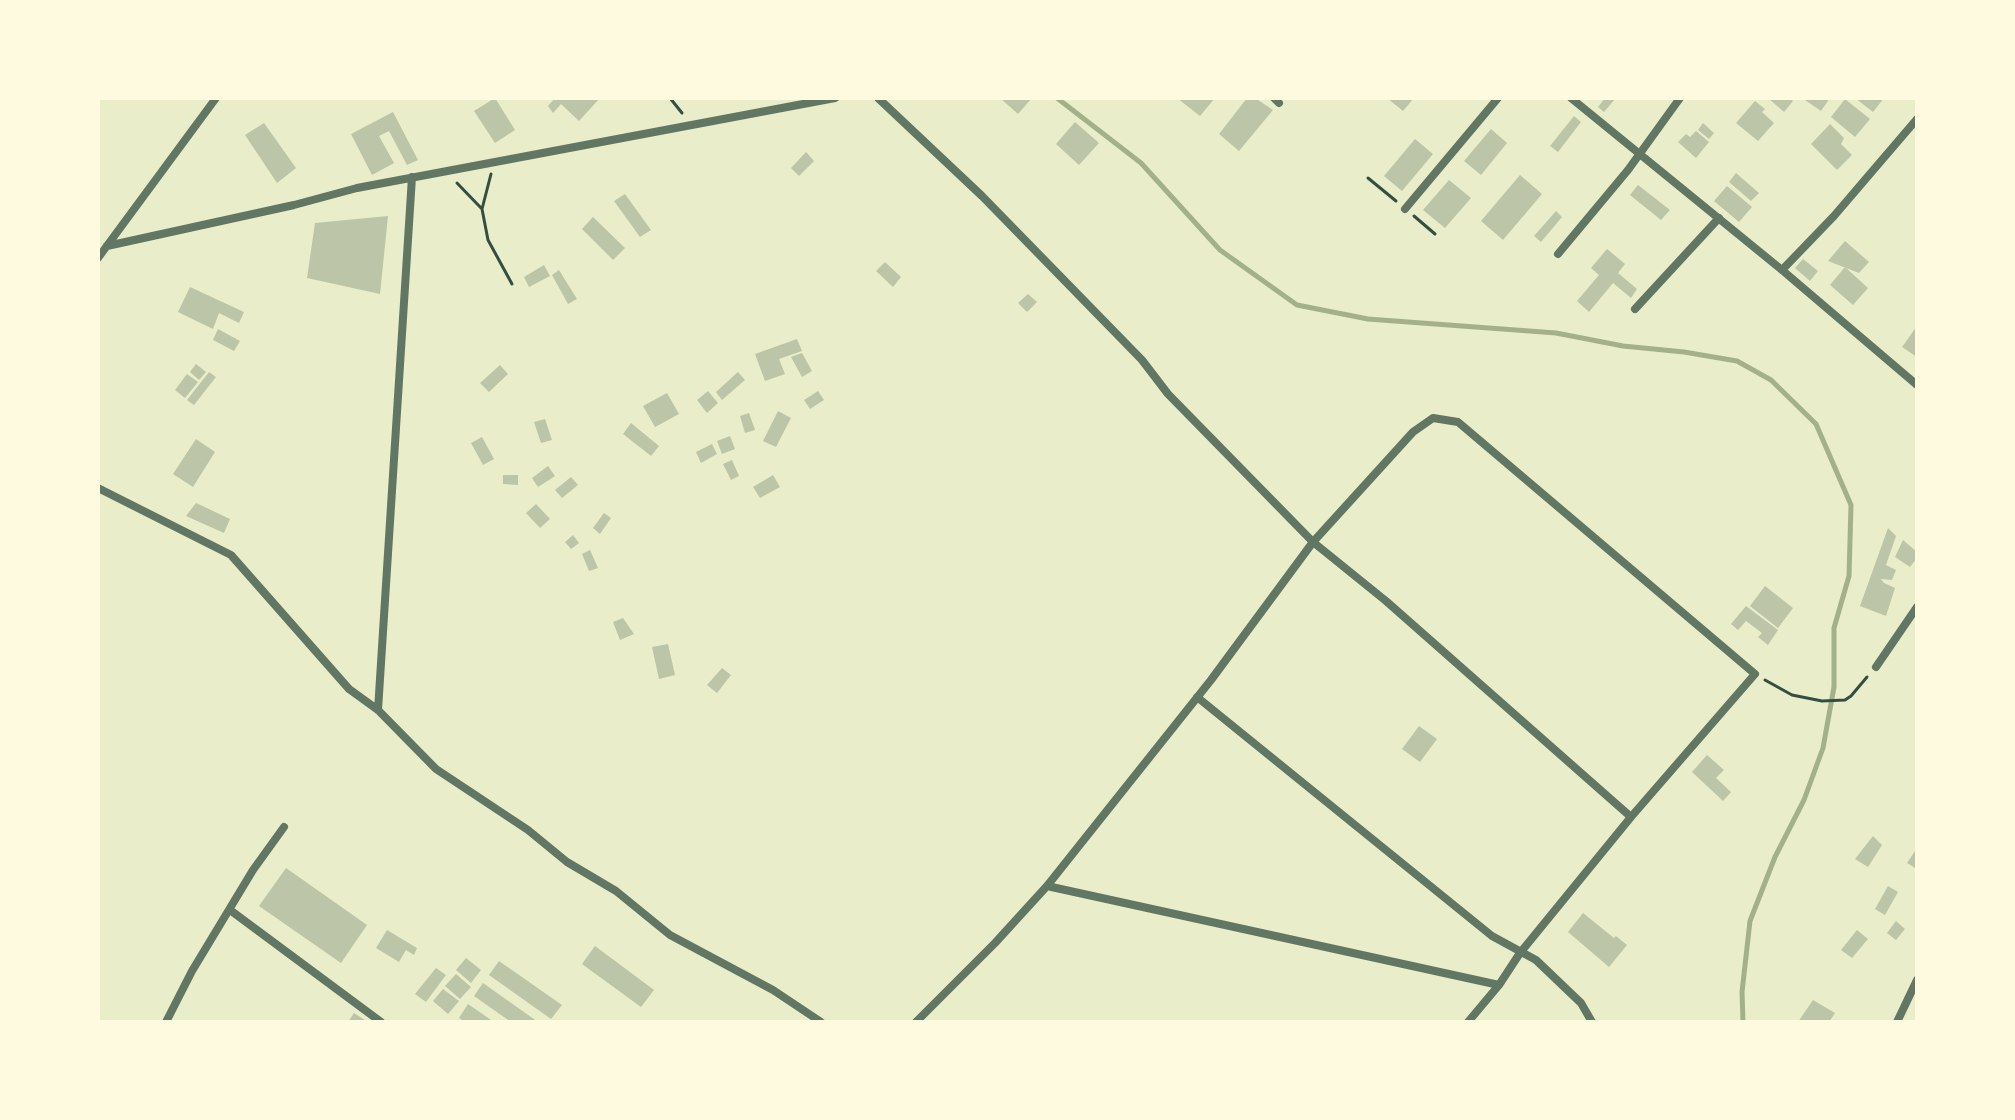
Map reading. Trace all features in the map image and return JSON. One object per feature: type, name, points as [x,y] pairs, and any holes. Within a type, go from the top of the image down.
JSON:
[{"type":"street","points":[[98,258],[216,98]]},
{"type":"street","points":[[107,246],[357,188],[835,98]]},
{"type":"street","points":[[878,98],[982,196],[1142,360],[1168,394],[1313,542],[1376,591],[1631,817]]},
{"type":"street","points":[[1405,209],[1498,98]]},
{"type":"street","points":[[1571,98],[1917,385]]},
{"type":"street","points":[[1558,254],[1680,98]]},
{"type":"street","points":[[1782,270],[1843,207],[1917,119]]},
{"type":"street","points":[[378,710],[412,177]]},
{"type":"street","points":[[1635,309],[1719,218]]},
{"type":"street","points":[[916,1022],[1047,886],[1197,697],[1313,542],[1413,432],[1433,418],[1458,422],[1755,674],[1631,817],[1468,1022]]},
{"type":"street","points":[[98,488],[231,555],[349,689],[378,710],[436,769],[528,830],[567,862],[616,891],[670,935],[773,990],[821,1022]]},
{"type":"street","points":[[1876,667],[1917,607]]},
{"type":"street","points":[[1197,697],[1481,927],[1536,960],[1581,1003],[1592,1022]]},
{"type":"street","points":[[166,1022],[192,971],[253,870],[284,827]]},
{"type":"street","points":[[1047,886],[1499,985]]},
{"type":"street","points":[[230,910],[381,1022]]},
{"type":"street","points":[[1897,1022],[1917,980]]},
{"type":"path","points":[[494,162],[482,209],[488,240],[512,284]]},
{"type":"path","points":[[440,172],[464,188],[482,209]]},
{"type":"path","points":[[1755,674],[1792,695],[1822,701],[1845,700],[1876,667]]},
{"type":"building","points":[[495,98],[515,130],[495,143],[474,111]]},
{"type":"building","points":[[555,98],[600,98],[579,121],[561,104],[553,113],[548,106]]},
{"type":"building","points":[[1000,98],[1032,98],[1018,114]]},
{"type":"building","points":[[1177,98],[1215,98],[1200,116]]},
{"type":"building","points":[[1247,98],[1255,98],[1273,110],[1239,151],[1219,134]]},
{"type":"building","points":[[1387,98],[1414,98],[1403,111]]},
{"type":"building","points":[[1605,98],[1616,98],[1604,112],[1598,107]]},
{"type":"building","points":[[1768,98],[1789,98],[1793,101],[1784,112]]},
{"type":"building","points":[[1802,98],[1830,98],[1821,111]]},
{"type":"building","points":[[1855,98],[1884,98],[1873,112]]},
{"type":"building","points":[[1845,99],[1870,119],[1855,137],[1831,117]]},
{"type":"building","points":[[1755,101],[1774,123],[1758,141],[1736,123]]},
{"type":"building","points":[[393,112],[418,160],[407,165],[389,131],[379,136],[394,163],[372,175],[351,134]]},
{"type":"building","points":[[1574,116],[1581,122],[1558,152],[1550,146]]},
{"type":"building","points":[[1075,122],[1099,143],[1079,165],[1056,144]]},
{"type":"building","points":[[264,123],[296,168],[277,183],[245,135]]},
{"type":"building","points":[[1703,123],[1714,133],[1709,139],[1698,130]]},
{"type":"building","points":[[1830,124],[1844,138],[1841,144],[1852,155],[1837,170],[1811,144]]},
{"type":"building","points":[[1491,129],[1507,143],[1481,175],[1464,161]]},
{"type":"building","points":[[1696,131],[1709,142],[1696,158],[1678,142],[1686,134],[1690,137]]},
{"type":"building","points":[[1415,139],[1433,154],[1402,191],[1384,176]]},
{"type":"building","points":[[806,152],[814,161],[799,176],[791,168]]},
{"type":"building","points":[[1736,173],[1759,193],[1751,201],[1729,182]]},
{"type":"building","points":[[1520,175],[1542,194],[1503,240],[1481,221]]},
{"type":"building","points":[[1449,180],[1471,198],[1445,228],[1423,210]]},
{"type":"building","points":[[1638,185],[1670,210],[1661,220],[1630,195]]},
{"type":"building","points":[[1727,186],[1752,207],[1739,222],[1714,201]]},
{"type":"building","points":[[625,194],[651,230],[640,237],[614,201]]},
{"type":"building","points":[[1556,211],[1562,217],[1541,242],[1534,236]]},
{"type":"building","points":[[388,216],[380,294],[307,278],[315,223]]},
{"type":"building","points":[[593,217],[625,248],[613,260],[582,229]]},
{"type":"building","points":[[1845,241],[1869,262],[1859,273],[1828,261]]},
{"type":"building","points":[[1607,249],[1625,264],[1618,273],[1637,289],[1631,298],[1613,283],[1589,312],[1577,301],[1599,275],[1591,268]]},
{"type":"building","points":[[1803,259],[1818,271],[1810,281],[1795,268]]},
{"type":"building","points":[[885,262],[901,277],[893,287],[876,271]]},
{"type":"building","points":[[544,265],[550,276],[529,287],[524,277]]},
{"type":"building","points":[[1845,267],[1868,288],[1853,305],[1830,285]]},
{"type":"building","points":[[559,270],[577,299],[568,304],[552,275]]},
{"type":"building","points":[[190,287],[244,312],[239,323],[219,313],[213,329],[178,312]]},
{"type":"building","points":[[1028,294],[1037,302],[1027,312],[1018,303]]},
{"type":"building","points":[[1917,326],[1917,357],[1902,347]]},
{"type":"building","points":[[218,329],[240,341],[234,351],[213,340]]},
{"type":"building","points":[[797,339],[802,351],[779,359],[785,374],[765,381],[755,354]]},
{"type":"building","points":[[802,353],[812,371],[802,377],[791,357]]},
{"type":"building","points":[[196,364],[206,372],[199,380],[190,372]]},
{"type":"building","points":[[500,365],[508,374],[489,392],[480,383]]},
{"type":"building","points":[[209,372],[216,377],[194,405],[187,400]]},
{"type":"building","points":[[738,372],[745,380],[722,400],[716,392]]},
{"type":"building","points":[[187,374],[198,382],[185,398],[175,390]]},
{"type":"building","points":[[708,391],[718,403],[707,413],[697,400]]},
{"type":"building","points":[[818,391],[824,400],[810,409],[804,400]]},
{"type":"building","points":[[667,393],[679,414],[655,427],[643,406]]},
{"type":"building","points":[[778,411],[791,418],[776,447],[763,441]]},
{"type":"building","points":[[749,413],[755,430],[745,433],[740,416]]},
{"type":"building","points":[[545,419],[552,440],[541,443],[534,422]]},
{"type":"building","points":[[631,423],[659,446],[651,456],[623,434]]},
{"type":"building","points":[[730,436],[735,449],[722,454],[717,441]]},
{"type":"building","points":[[482,437],[494,459],[483,465],[471,443]]},
{"type":"building","points":[[196,439],[215,452],[193,487],[173,474]]},
{"type":"building","points":[[712,444],[717,454],[701,463],[696,452]]},
{"type":"building","points":[[732,460],[739,476],[731,480],[723,464]]},
{"type":"building","points":[[548,466],[555,476],[538,487],[532,478]]},
{"type":"building","points":[[503,475],[518,475],[518,485],[503,484]]},
{"type":"building","points":[[773,475],[780,487],[760,498],[753,487]]},
{"type":"building","points":[[571,477],[578,485],[562,498],[555,490]]},
{"type":"building","points":[[196,503],[230,519],[224,533],[186,516]]},
{"type":"building","points":[[536,504],[550,519],[540,528],[526,513]]},
{"type":"building","points":[[604,513],[611,518],[600,534],[593,528]]},
{"type":"building","points":[[1888,528],[1896,536],[1886,565],[1896,570],[1892,580],[1881,579],[1895,588],[1886,616],[1860,606]]},
{"type":"building","points":[[573,535],[579,543],[571,549],[565,542]]},
{"type":"building","points":[[1903,540],[1917,552],[1917,558],[1910,567],[1895,557]]},
{"type":"building","points":[[590,550],[598,568],[589,571],[582,554]]},
{"type":"building","points":[[1765,586],[1793,608],[1778,628],[1750,606]]},
{"type":"building","points":[[1746,606],[1778,630],[1768,645],[1758,637],[1762,633],[1746,621],[1738,630],[1731,624]]},
{"type":"building","points":[[623,618],[634,634],[620,640],[613,622]]},
{"type":"building","points":[[668,644],[675,675],[659,679],[652,647]]},
{"type":"building","points":[[722,668],[731,675],[717,693],[707,685]]},
{"type":"building","points":[[1419,726],[1437,739],[1420,762],[1402,749]]},
{"type":"building","points":[[1707,755],[1724,770],[1716,778],[1731,792],[1723,801],[1692,772]]},
{"type":"building","points":[[1873,836],[1882,845],[1868,867],[1855,859]]},
{"type":"building","points":[[1917,848],[1917,869],[1907,863]]},
{"type":"building","points":[[286,868],[367,925],[341,963],[259,906]]},
{"type":"building","points":[[1888,886],[1898,892],[1885,915],[1875,909]]},
{"type":"building","points":[[1583,913],[1627,945],[1609,967],[1568,932]]},
{"type":"building","points":[[1896,921],[1905,929],[1896,940],[1887,933]]},
{"type":"building","points":[[387,930],[417,948],[414,955],[406,950],[399,962],[376,948]]},
{"type":"building","points":[[1857,930],[1868,939],[1852,958],[1841,950]]},
{"type":"building","points":[[595,946],[654,990],[641,1007],[582,964]]},
{"type":"building","points":[[466,958],[481,970],[471,983],[456,970]]},
{"type":"building","points":[[499,961],[562,1005],[551,1019],[489,975]]},
{"type":"building","points":[[436,968],[446,975],[426,1002],[415,994]]},
{"type":"building","points":[[456,974],[471,987],[460,999],[445,986]]},
{"type":"building","points":[[483,983],[538,1022],[511,1022],[474,996]]},
{"type":"building","points":[[443,989],[459,1001],[448,1014],[433,1001]]},
{"type":"building","points":[[1813,1000],[1835,1013],[1829,1022],[1798,1022]]},
{"type":"building","points":[[468,1004],[494,1022],[465,1022],[459,1018]]},
{"type":"building","points":[[354,1013],[368,1022],[348,1022]]},
{"type":"waterway","points":[[1057,98],[1141,163],[1220,250],[1297,305],[1368,319],[1556,333],[1623,346],[1737,361],[1771,380],[1816,424],[1851,505],[1849,576],[1834,628],[1834,687],[1823,748],[1804,800],[1775,857],[1750,921],[1742,992],[1743,1022]]}]
